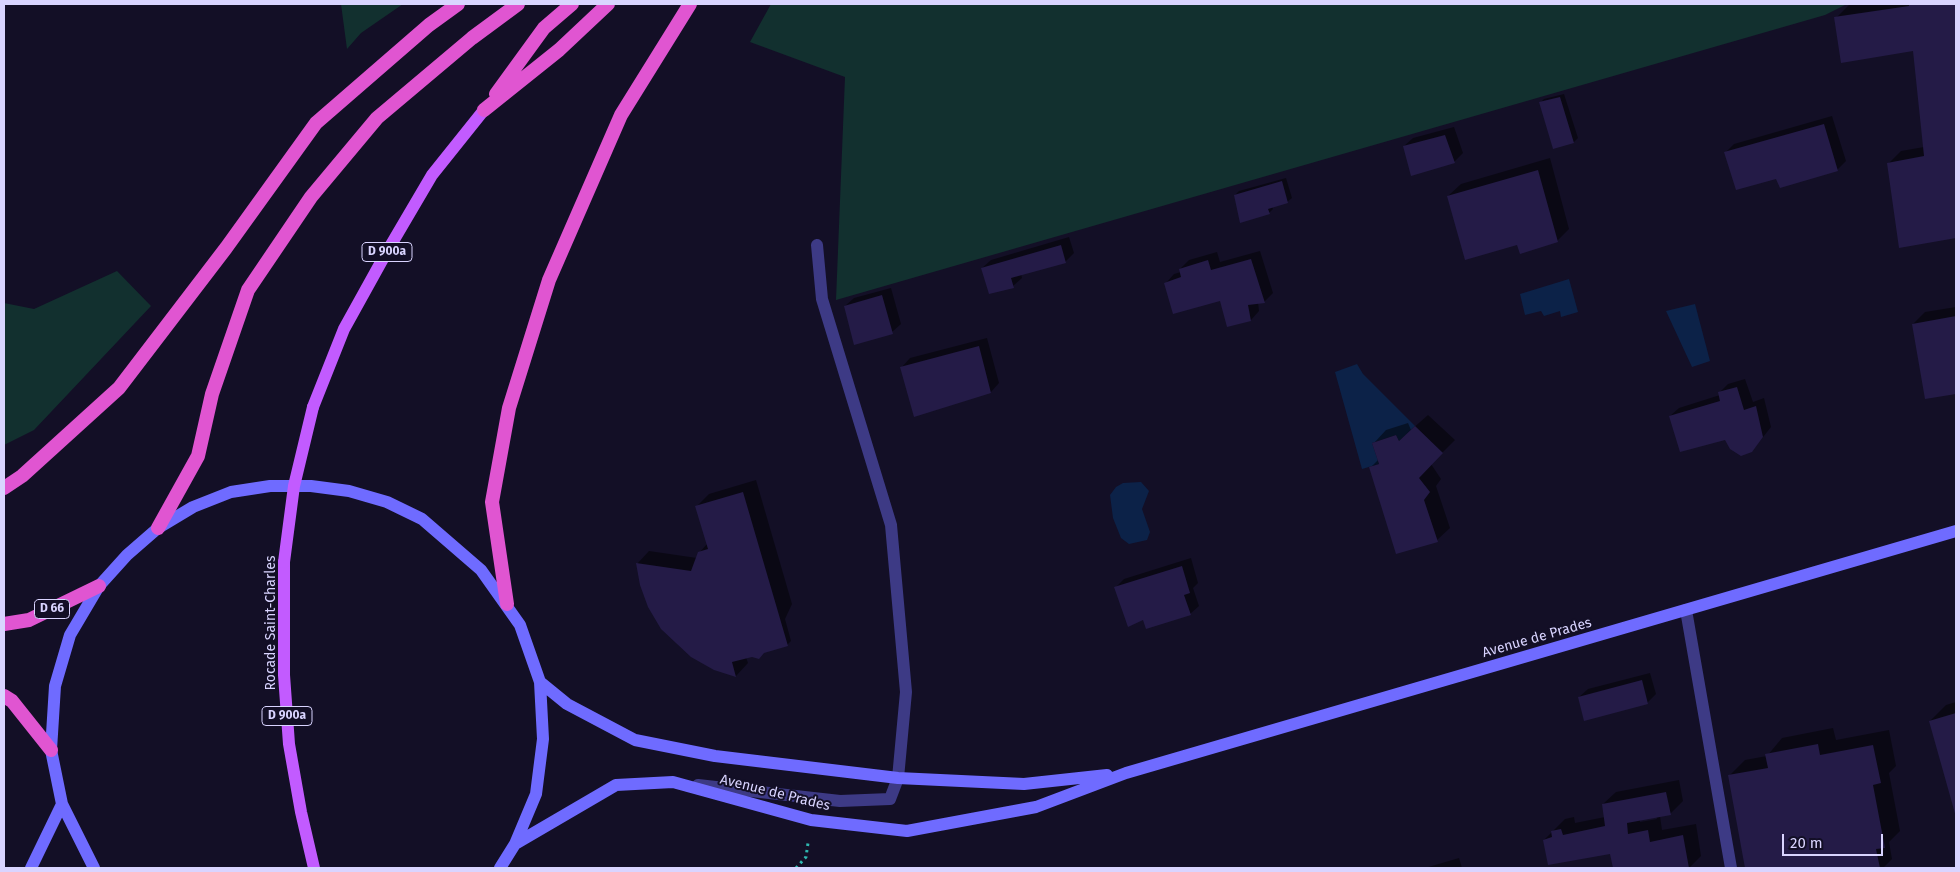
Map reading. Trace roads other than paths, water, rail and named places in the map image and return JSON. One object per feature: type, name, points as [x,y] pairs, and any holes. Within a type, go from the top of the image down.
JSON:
[{"type":"highway","points":[[4,488],[22,476],[119,388],[316,123],[429,25],[458,4]]},
{"type":"highway","points":[[158,528],[198,456],[212,394],[248,290],[311,197],[377,118],[472,38],[518,4]]},
{"type":"highway","name":"D 900a","points":[[484,110],[544,28],[572,4]]},
{"type":"highway","name":"D 900a","points":[[484,110],[559,50],[608,4]]},
{"type":"highway","points":[[507,604],[492,502],[509,408],[549,280],[621,115],[690,4]]},
{"type":"highway","name":"D 66","points":[[4,624],[29,620],[98,586]]},
{"type":"highway","points":[[4,696],[12,701],[51,750]]},
{"type":"main road","name":"Rocade Saint-Charles","points":[[314,868],[301,812],[289,744],[284,675],[284,562],[294,486],[314,407],[344,329],[432,175],[484,110]]},
{"type":"main road","points":[[94,868],[62,804],[51,750],[55,686],[70,635],[98,586],[127,555],[158,528],[193,507],[231,492],[270,486],[311,486],[349,491],[386,502],[422,519],[481,570],[507,604],[520,625],[540,682],[543,739],[536,794],[515,844],[500,868]]},
{"type":"main road","name":"Avenue de Prades","points":[[515,844],[616,786],[673,782],[811,820],[907,831],[1036,807],[1126,773],[1956,531]]},
{"type":"main road","name":"Avenue de Prades","points":[[540,682],[567,704],[635,740],[715,756],[898,778],[1024,784],[1126,773]]},
{"type":"main road","points":[[32,868],[62,804]]},
{"type":"lane","points":[[673,782],[840,801],[890,799],[898,778],[906,692],[891,525],[822,299],[817,245]]},
{"type":"lane","points":[[1686,610],[1731,868]]},
{"type":"water","points":[[1569,279],[1578,312],[1561,317],[1560,311],[1544,316],[1541,311],[1525,315],[1520,294]]},
{"type":"water","points":[[1695,304],[1710,361],[1692,367],[1666,311]]},
{"type":"water","points":[[1357,364],[1363,374],[1415,426],[1399,441],[1396,435],[1372,443],[1379,464],[1362,469],[1335,372]]},
{"type":"water","points":[[1141,482],[1149,491],[1142,509],[1150,532],[1147,540],[1129,544],[1121,538],[1113,518],[1110,495],[1116,487],[1123,483]]}]
